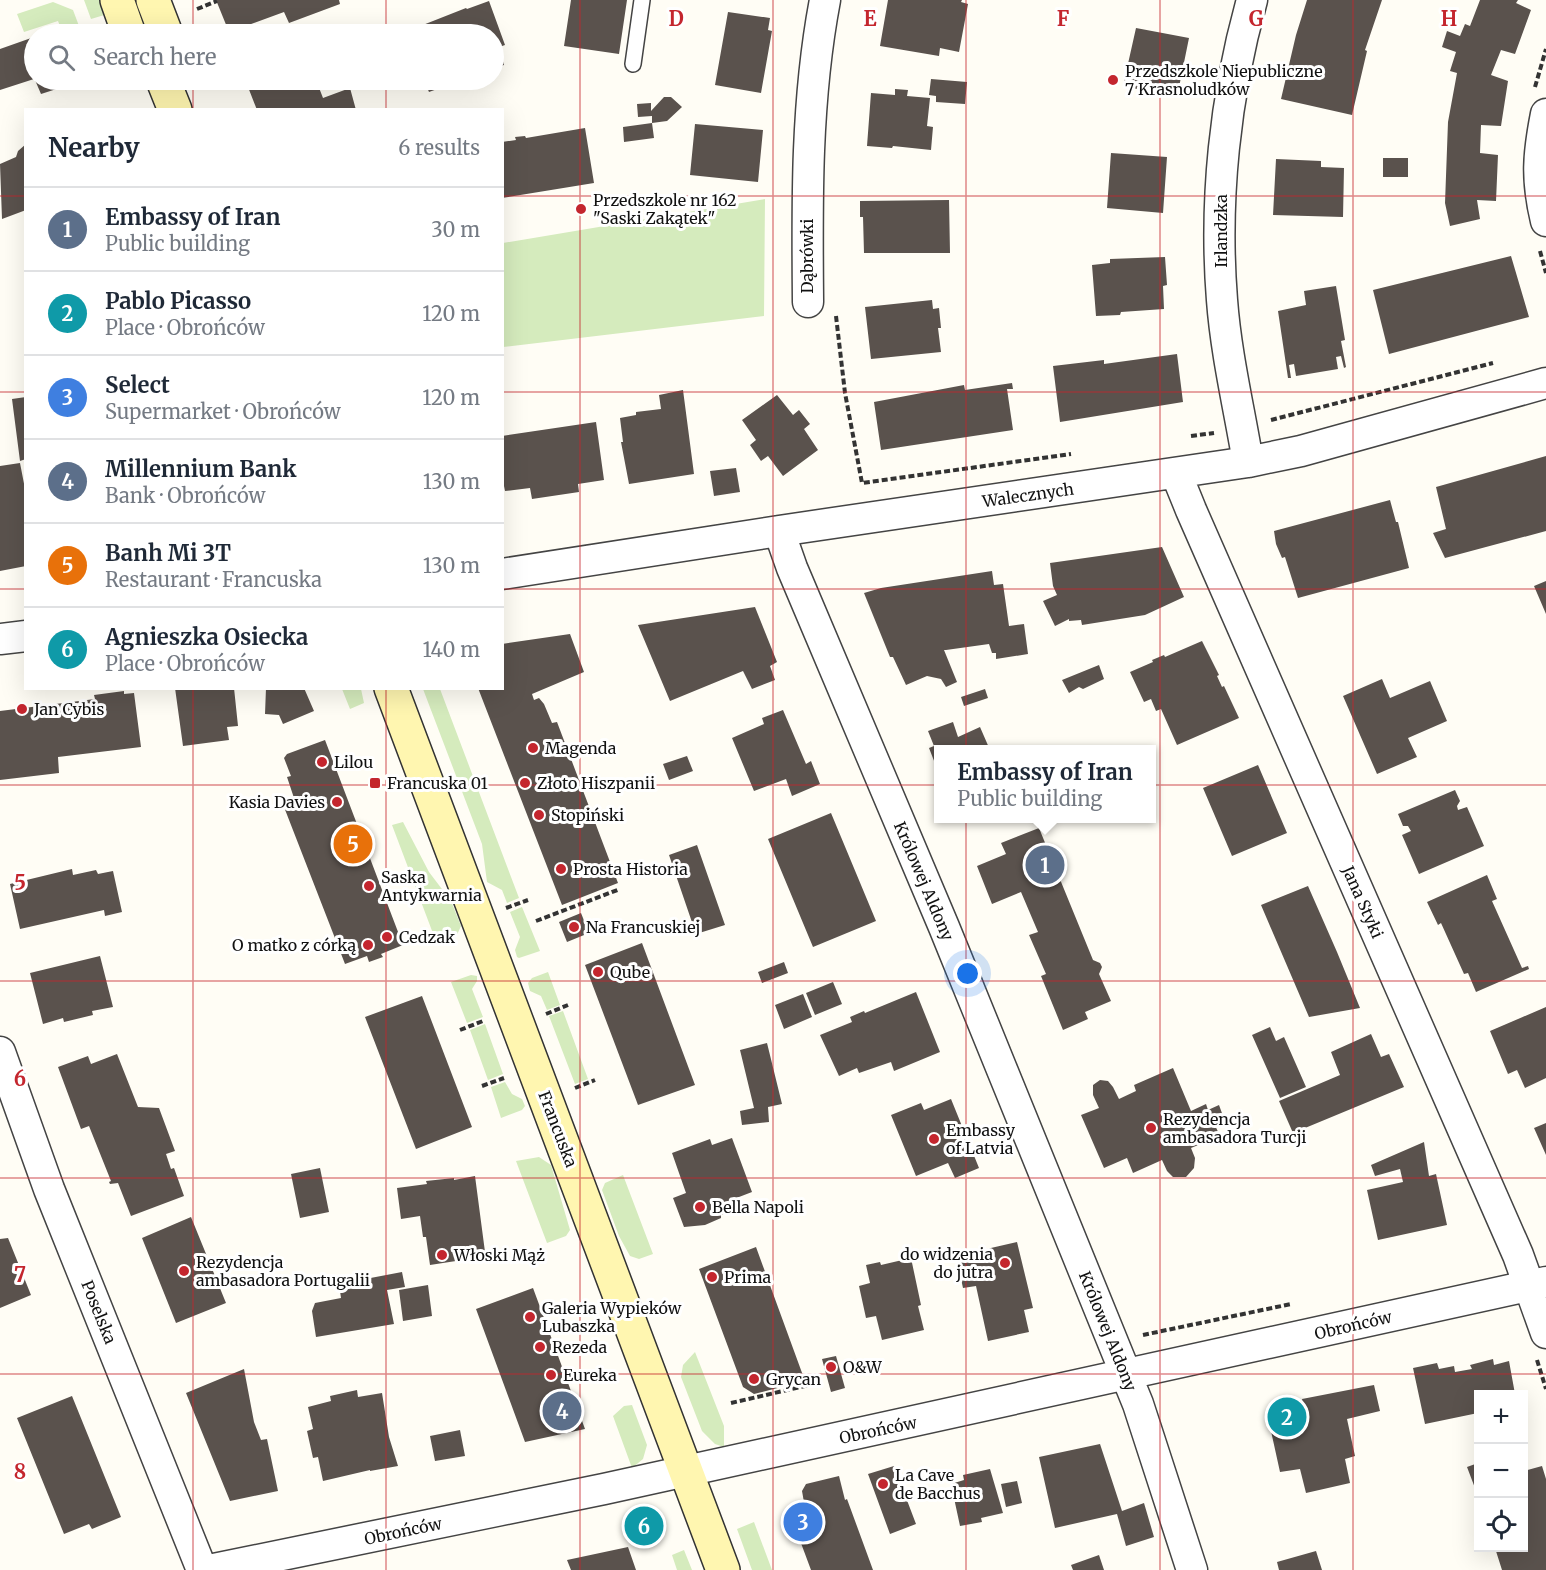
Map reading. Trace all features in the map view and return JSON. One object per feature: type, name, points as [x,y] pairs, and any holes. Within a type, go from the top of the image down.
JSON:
[{"type":"street","points":[[117,0],[125,24]]},
{"type":"street","points":[[153,0],[162,24]]},
{"type":"street","name":"Dąbrówki","points":[[808,302],[807,162],[812,96],[825,0]]},
{"type":"street","name":"Irlandzka","points":[[1248,462],[1228,350],[1222,300],[1220,203],[1233,81],[1251,0]]},
{"type":"street","points":[[167,90],[174,108]]},
{"type":"street","points":[[1546,114],[1538,169],[1539,192],[1546,221]]},
{"type":"street","name":"Walecznych","points":[[504,574],[1248,462],[1301,451],[1546,383]]},
{"type":"street","name":"Jana Styki","points":[[1176,473],[1518,1255],[1538,1284],[1546,1333]]},
{"type":"street","name":"Królowej Aldony","points":[[779,531],[792,568],[949,938],[1138,1404],[1192,1570]]},
{"type":"street","points":[[0,639],[24,636]]},
{"type":"street","name":"Francuska","points":[[392,690],[723,1570]]},
{"type":"street","name":"Poselska","points":[[0,1052],[49,1189],[202,1570]]},
{"type":"street","name":"Obrońców","points":[[209,1570],[687,1471],[1538,1284]]},
{"type":"lane","points":[[633,64],[642,0]]},
{"type":"path","points":[[197,9],[217,1]]},
{"type":"path","name":"Dąbrówki","points":[[808,302],[833,300],[845,393],[862,483],[1079,453]]},
{"type":"path","points":[[1187,437],[1242,428],[1503,360]]},
{"type":"path","points":[[536,921],[620,889]]},
{"type":"path","points":[[506,908],[528,900]]},
{"type":"path","points":[[545,1014],[568,1005]]},
{"type":"path","points":[[460,1030],[486,1019]]},
{"type":"path","points":[[482,1086],[508,1077]]},
{"type":"path","points":[[574,1088],[595,1080]]},
{"type":"path","points":[[731,1403],[818,1383]]},
{"type":"green space","points":[[84,0],[104,0],[111,13],[91,19]]},
{"type":"green space","points":[[53,2],[73,10],[78,24],[59,24],[58,21],[49,24],[24,24],[24,32],[17,14]]},
{"type":"green space","points":[[765,199],[764,316],[504,347],[504,243]]},
{"type":"green space","points":[[342,690],[361,690],[364,703],[350,709]]},
{"type":"green space","points":[[423,690],[440,690],[519,898],[507,903],[502,890],[487,882],[482,844]]},
{"type":"green space","points":[[403,822],[429,872],[451,901],[461,926],[456,937],[437,944],[392,825]]},
{"type":"green space","points":[[522,907],[540,951],[519,958],[515,950],[520,937],[510,912]]},
{"type":"green space","points":[[548,972],[560,1005],[547,1010],[541,996],[530,991],[528,983],[532,978]]},
{"type":"green space","points":[[471,975],[477,976],[472,989],[483,1017],[467,1023],[451,982]]},
{"type":"green space","points":[[563,1011],[588,1079],[575,1084],[549,1016]]},
{"type":"green space","points":[[485,1024],[503,1074],[488,1080],[470,1030]]},
{"type":"green space","points":[[505,1082],[512,1094],[522,1099],[525,1106],[522,1110],[501,1118],[491,1087]]},
{"type":"green space","points":[[539,1157],[551,1165],[570,1230],[566,1236],[547,1243],[516,1161]]},
{"type":"green space","points":[[623,1175],[653,1254],[639,1259],[630,1256],[619,1236],[602,1190],[605,1183]]},
{"type":"green space","points":[[695,1352],[724,1426],[724,1447],[715,1444],[702,1431],[681,1377],[683,1365]]},
{"type":"green space","points":[[632,1405],[647,1445],[643,1459],[632,1468],[613,1416],[624,1406]]},
{"type":"green space","points":[[754,1522],[772,1570],[752,1570],[737,1529]]},
{"type":"green space","points":[[684,1550],[692,1570],[677,1570],[672,1555]]},
{"type":"building","points":[[216,0],[339,0],[340,4],[289,23],[284,12],[251,24],[226,24]]},
{"type":"building","points":[[571,0],[627,0],[619,54],[564,46]]},
{"type":"building","points":[[888,0],[962,0],[961,2],[968,4],[959,52],[940,48],[939,56],[880,46]]},
{"type":"building","points":[[1307,0],[1382,0],[1365,50],[1367,51],[1352,115],[1281,99]]},
{"type":"building","points":[[1480,0],[1518,0],[1516,3],[1531,10],[1515,54],[1501,50],[1491,75],[1508,81],[1501,126],[1481,125],[1480,153],[1498,155],[1496,201],[1477,200],[1480,219],[1450,226],[1445,203],[1448,122],[1457,73],[1450,71],[1456,52],[1442,47],[1447,31],[1460,36],[1465,24],[1470,26]]},
{"type":"building","points":[[489,1],[497,24],[425,24],[466,8]]},
{"type":"building","points":[[728,12],[770,18],[768,30],[772,31],[761,93],[715,85]]},
{"type":"building","points":[[1136,28],[1189,38],[1177,97],[1123,86]]},
{"type":"building","points":[[24,41],[24,82],[0,90],[0,49]]},
{"type":"building","points":[[931,79],[967,82],[965,104],[936,102],[936,96],[929,95]]},
{"type":"building","points":[[895,89],[908,90],[907,96],[930,98],[927,126],[933,127],[931,150],[867,146],[871,93],[895,95]]},
{"type":"building","points":[[39,90],[53,90],[41,94]]},
{"type":"building","points":[[249,90],[320,90],[323,98],[351,90],[355,108],[256,108]]},
{"type":"building","points":[[664,97],[671,97],[682,107],[667,121],[652,123],[652,116],[638,117],[637,104],[651,103],[651,111]]},
{"type":"building","points":[[652,123],[654,138],[624,142],[623,127]]},
{"type":"building","points":[[695,124],[763,130],[758,182],[690,175]]},
{"type":"building","points":[[585,128],[594,183],[504,198],[504,142],[516,140],[515,137],[525,136],[526,138]]},
{"type":"building","points":[[24,146],[24,211],[2,219],[0,164],[16,157],[18,151]]},
{"type":"building","points":[[1111,153],[1167,157],[1163,213],[1107,208]]},
{"type":"building","points":[[1383,158],[1408,158],[1408,177],[1383,177]]},
{"type":"building","points":[[1276,159],[1321,161],[1321,167],[1344,168],[1343,217],[1273,215]]},
{"type":"building","points":[[949,200],[950,253],[864,253],[860,201]]},
{"type":"building","points":[[1511,256],[1529,317],[1389,354],[1373,290]]},
{"type":"building","points":[[1165,257],[1167,285],[1163,286],[1164,309],[1096,316],[1092,265],[1110,263],[1110,259]]},
{"type":"building","points":[[1336,286],[1345,340],[1341,341],[1346,367],[1344,368],[1341,356],[1336,357],[1338,369],[1296,376],[1294,364],[1289,365],[1291,378],[1288,378],[1278,311],[1306,305],[1304,291]]},
{"type":"building","points":[[932,300],[933,309],[939,308],[941,328],[938,328],[941,352],[871,359],[865,307]]},
{"type":"building","points":[[1177,354],[1183,402],[1060,422],[1053,366],[1104,360],[1104,364]]},
{"type":"building","points":[[1012,383],[1013,389],[1007,389],[1013,430],[881,450],[874,402],[964,385],[965,390]]},
{"type":"building","points":[[683,390],[694,474],[629,484],[621,442],[623,442],[620,418],[636,415],[636,412],[661,409],[659,395]]},
{"type":"building","points":[[777,395],[793,415],[799,410],[810,424],[804,429],[818,450],[783,476],[768,456],[761,461],[750,445],[756,440],[742,420]]},
{"type":"building","points":[[24,397],[24,460],[20,461],[12,399]]},
{"type":"building","points":[[596,422],[604,480],[578,484],[579,492],[532,499],[530,488],[505,491],[504,436]]},
{"type":"building","points":[[1546,456],[1546,531],[1445,558],[1433,533],[1446,529],[1436,487]]},
{"type":"building","points":[[20,463],[24,484],[24,566],[0,571],[0,466]]},
{"type":"building","points":[[736,468],[740,492],[714,496],[710,471]]},
{"type":"building","points":[[1390,500],[1409,568],[1298,598],[1285,557],[1282,558],[1276,544],[1274,531]]},
{"type":"building","points":[[1162,547],[1184,597],[1145,615],[1082,625],[1081,620],[1069,621],[1069,619],[1055,626],[1043,601],[1057,595],[1053,586],[1050,563]]},
{"type":"building","points":[[992,571],[994,585],[1003,584],[1009,626],[1024,624],[1028,654],[996,659],[996,653],[992,653],[989,644],[944,650],[957,682],[946,687],[941,679],[927,676],[906,685],[893,657],[890,657],[864,593],[881,588]]},
{"type":"building","points":[[1546,581],[1546,614],[1534,586]]},
{"type":"building","points":[[755,607],[777,662],[770,666],[775,680],[752,689],[743,671],[670,701],[638,625]]},
{"type":"building","points":[[570,634],[584,672],[532,694],[534,700],[539,698],[544,704],[552,723],[557,722],[618,883],[562,905],[479,690],[504,690],[504,644]]},
{"type":"building","points":[[1202,641],[1219,675],[1217,676],[1222,687],[1224,686],[1239,718],[1177,745],[1161,709],[1156,711],[1151,699],[1144,702],[1130,672],[1153,662],[1152,660],[1164,655],[1165,657]]},
{"type":"building","points":[[1099,665],[1104,679],[1083,689],[1079,687],[1069,693],[1062,680]]},
{"type":"building","points":[[1382,679],[1390,698],[1430,681],[1447,721],[1408,738],[1417,757],[1377,774],[1343,696]]},
{"type":"building","points":[[985,689],[988,698],[964,706],[961,697]]},
{"type":"building","points":[[175,690],[234,690],[238,726],[227,727],[229,740],[183,746]]},
{"type":"building","points":[[266,690],[305,690],[314,711],[283,724],[279,715],[265,714]]},
{"type":"building","points":[[124,691],[124,694],[134,693],[141,747],[58,757],[59,773],[0,780],[0,711],[95,699],[94,695]]},
{"type":"building","points":[[783,710],[806,764],[811,761],[820,784],[792,796],[786,779],[754,791],[732,738],[764,724],[762,718]]},
{"type":"building","points":[[953,722],[958,737],[980,727],[988,745],[934,746],[928,731]]},
{"type":"building","points":[[325,740],[403,945],[369,962],[367,956],[345,964],[284,807],[295,801],[287,777],[291,776],[284,758],[287,754]]},
{"type":"building","points":[[934,746],[934,761],[929,748]]},
{"type":"building","points":[[687,756],[693,771],[669,780],[663,764]]},
{"type":"building","points":[[1258,765],[1287,833],[1232,856],[1203,788]]},
{"type":"building","points":[[1455,790],[1460,801],[1457,806],[1458,810],[1467,807],[1484,846],[1419,874],[1402,835],[1411,831],[1408,826],[1403,826],[1398,814]]},
{"type":"building","points":[[831,813],[876,921],[813,947],[768,839]]},
{"type":"building","points":[[1039,828],[1093,960],[1100,963],[1102,967],[1099,974],[1111,1001],[1085,1012],[1088,1019],[1063,1030],[1041,976],[1046,974],[1029,935],[1038,932],[1021,892],[992,904],[977,866],[1006,854],[1001,843]]},
{"type":"building","points":[[697,845],[725,925],[696,934],[669,855]]},
{"type":"building","points":[[72,869],[73,875],[96,870],[98,874],[113,871],[122,912],[105,916],[104,910],[20,929],[10,884]]},
{"type":"building","points":[[1487,875],[1497,899],[1492,901],[1522,968],[1528,966],[1529,969],[1476,992],[1468,973],[1464,974],[1441,923],[1438,925],[1427,902]]},
{"type":"building","points":[[1308,886],[1360,1008],[1309,1017],[1261,905]]},
{"type":"building","name":"Na Francuskiej","points":[[581,913],[589,933],[567,942],[559,922]]},
{"type":"building","points":[[642,943],[695,1085],[638,1105],[585,965]]},
{"type":"building","points":[[100,956],[113,1007],[92,1011],[93,1015],[64,1022],[63,1018],[43,1024],[30,973]]},
{"type":"building","points":[[784,962],[788,973],[762,983],[758,972]]},
{"type":"building","points":[[833,982],[842,1004],[815,1015],[806,993]]},
{"type":"building","points":[[916,992],[940,1052],[894,1071],[891,1062],[859,1073],[857,1068],[839,1076],[820,1035],[852,1022],[850,1017]]},
{"type":"building","points":[[803,994],[812,1017],[784,1029],[775,1005]]},
{"type":"building","points":[[422,996],[472,1127],[416,1149],[365,1017]]},
{"type":"building","points":[[1546,1007],[1546,1078],[1525,1088],[1517,1070],[1508,1074],[1490,1031]]},
{"type":"building","points":[[1270,1027],[1276,1041],[1284,1037],[1306,1087],[1280,1098],[1252,1035]]},
{"type":"building","points":[[1371,1034],[1381,1057],[1389,1054],[1404,1087],[1293,1133],[1279,1101],[1340,1075],[1331,1052]]},
{"type":"building","points":[[767,1043],[782,1104],[768,1107],[769,1122],[742,1125],[740,1111],[754,1108],[740,1050]]},
{"type":"building","points":[[117,1054],[138,1107],[159,1108],[175,1151],[166,1154],[171,1169],[174,1168],[184,1196],[131,1216],[118,1183],[110,1184],[109,1182],[111,1181],[89,1126],[81,1129],[58,1067],[88,1056],[91,1064]]},
{"type":"building","name":"Rezydencja ambasadora Turcji","points":[[1173,1068],[1191,1111],[1206,1104],[1208,1110],[1219,1105],[1223,1116],[1213,1121],[1220,1136],[1191,1148],[1195,1158],[1194,1168],[1186,1177],[1173,1177],[1162,1160],[1133,1173],[1127,1158],[1104,1168],[1081,1115],[1099,1108],[1093,1095],[1093,1085],[1100,1080],[1108,1081],[1119,1099],[1136,1091],[1134,1085]]},
{"type":"building","name":"Embassy of Latvia","points":[[951,1099],[979,1168],[955,1178],[948,1163],[916,1176],[891,1115],[921,1103],[924,1110]]},
{"type":"building","points":[[1546,1123],[1546,1155],[1534,1128]]},
{"type":"building","points":[[732,1138],[752,1192],[726,1202],[729,1212],[721,1215],[721,1218],[705,1225],[684,1227],[673,1198],[686,1193],[672,1153],[710,1139],[712,1145]]},
{"type":"building","points":[[1424,1142],[1429,1176],[1436,1174],[1447,1225],[1378,1240],[1367,1190],[1403,1182],[1400,1169],[1375,1176],[1371,1165]]},
{"type":"building","points":[[320,1168],[329,1212],[300,1218],[291,1174]]},
{"type":"building","points":[[475,1176],[485,1252],[455,1257],[456,1261],[430,1265],[420,1216],[401,1219],[397,1188],[427,1184],[426,1181],[454,1178],[454,1180]]},
{"type":"building","name":"Rezydencja ambasadora Portugalii","points":[[191,1217],[226,1303],[176,1323],[142,1238]]},
{"type":"building","points":[[8,1238],[31,1295],[0,1308],[0,1239]]},
{"type":"building","points":[[1017,1242],[1033,1308],[1024,1310],[1029,1332],[988,1341],[976,1286],[963,1288],[956,1256]]},
{"type":"building","points":[[756,1247],[805,1381],[754,1394],[743,1387],[699,1269]]},
{"type":"building","points":[[911,1258],[924,1330],[882,1340],[876,1316],[866,1318],[859,1286],[870,1283],[866,1265],[880,1262],[881,1265]]},
{"type":"building","points":[[402,1272],[405,1287],[387,1290],[394,1324],[316,1337],[312,1311],[315,1303],[341,1298],[339,1284]]},
{"type":"building","points":[[428,1285],[432,1316],[403,1321],[399,1290]]},
{"type":"building","points":[[533,1288],[585,1429],[525,1442],[476,1309]]},
{"type":"building","name":"O&W","points":[[836,1356],[845,1388],[831,1392],[822,1359]]},
{"type":"building","points":[[1493,1359],[1494,1365],[1509,1361],[1514,1390],[1474,1390],[1474,1414],[1425,1424],[1413,1368],[1437,1363],[1439,1369],[1454,1366],[1455,1372],[1472,1369],[1470,1365]]},
{"type":"building","points":[[244,1369],[254,1422],[261,1440],[267,1439],[278,1491],[230,1501],[186,1393]]},
{"type":"building","points":[[1374,1385],[1380,1411],[1347,1419],[1355,1456],[1345,1459],[1350,1483],[1306,1493],[1300,1469],[1280,1472],[1269,1422],[1305,1413],[1302,1399]]},
{"type":"building","points":[[357,1390],[358,1397],[382,1393],[389,1437],[398,1466],[323,1481],[318,1457],[313,1458],[307,1431],[313,1429],[308,1407],[331,1401],[330,1396]]},
{"type":"building","points":[[72,1396],[121,1517],[92,1529],[89,1524],[64,1534],[17,1418]]},
{"type":"building","points":[[460,1430],[465,1456],[435,1461],[430,1436]]},
{"type":"building","points":[[1100,1444],[1122,1511],[1144,1503],[1154,1537],[1126,1546],[1117,1514],[1055,1528],[1039,1457]]},
{"type":"building","points":[[1474,1464],[1474,1485],[1467,1467]]},
{"type":"building","points":[[894,1466],[916,1524],[890,1534],[868,1474]]},
{"type":"building","points":[[1542,1466],[1546,1479],[1546,1570],[1502,1570],[1496,1552],[1528,1552],[1528,1470]]},
{"type":"building","points":[[990,1469],[1003,1513],[981,1518],[982,1522],[960,1526],[951,1484],[964,1480],[963,1475]]},
{"type":"building","points":[[839,1476],[845,1500],[847,1499],[873,1570],[811,1570],[792,1519],[796,1510],[805,1508],[802,1491],[806,1484]]},
{"type":"building","points":[[1017,1481],[1022,1503],[1006,1507],[1001,1484]]},
{"type":"building","points":[[628,1547],[636,1570],[571,1570],[567,1560]]},
{"type":"building","points":[[1316,1551],[1322,1570],[1279,1570],[1277,1562]]},
{"type":"building","points":[[1099,1555],[1104,1570],[1073,1570],[1071,1565]]},
{"type":"place","name":"Przedszkole Niepubliczne 7 Krasnoludków","points":[[1113,80]]},
{"type":"place","name":"Przedszkole nr 162 \"Saski Zakątek\"","points":[[581,209]]},
{"type":"place","name":"Jan Cybis","points":[[22,709]]},
{"type":"place","name":"Magenda","points":[[533,748]]},
{"type":"place","name":"Lilou","points":[[322,762]]},
{"type":"place","name":"Francuska 01","points":[[375,783]]},
{"type":"place","name":"Złoto Hiszpanii","points":[[525,783]]},
{"type":"place","name":"Kasia Davies","points":[[337,802]]},
{"type":"place","name":"Stopiński","points":[[539,815]]},
{"type":"place","name":"Banh Mi 3T","points":[[353,844]]},
{"type":"place","name":"Embassy of Iran","points":[[1045,865]]},
{"type":"place","name":"Prosta Historia","points":[[561,869]]},
{"type":"place","name":"Saska Antykwarnia","points":[[369,886]]},
{"type":"place","name":"Na Francuskiej","points":[[574,927]]},
{"type":"place","name":"Cedzak","points":[[387,937]]},
{"type":"place","name":"O matko z córką","points":[[368,945]]},
{"type":"place","name":"Qube","points":[[598,972]]},
{"type":"place","name":"Rezydencja ambasadora Turcji","points":[[1151,1128]]},
{"type":"place","name":"Embassy of Latvia","points":[[934,1139]]},
{"type":"place","name":"Bella Napoli","points":[[700,1207]]},
{"type":"place","name":"Włoski Mąż","points":[[442,1255]]},
{"type":"place","name":"do widzenia do jutra","points":[[1005,1263]]},
{"type":"place","name":"Rezydencja ambasadora Portugalii","points":[[184,1271]]},
{"type":"place","name":"Prima","points":[[712,1277]]},
{"type":"place","name":"Galeria Wypieków Lubaszka","points":[[530,1317]]},
{"type":"place","name":"Rezeda","points":[[540,1347]]},
{"type":"place","name":"O&W","points":[[831,1367]]},
{"type":"place","name":"Eureka","points":[[551,1375]]},
{"type":"place","name":"Grycan","points":[[754,1379]]},
{"type":"place","name":"Millennium Bank","points":[[562,1411]]},
{"type":"place","name":"Pablo Picasso","points":[[1287,1417]]},
{"type":"place","name":"La Cave de Bacchus","points":[[883,1484]]},
{"type":"place","name":"Select","points":[[803,1522]]},
{"type":"place","name":"Agnieszka Osiecka","points":[[644,1526]]}]
